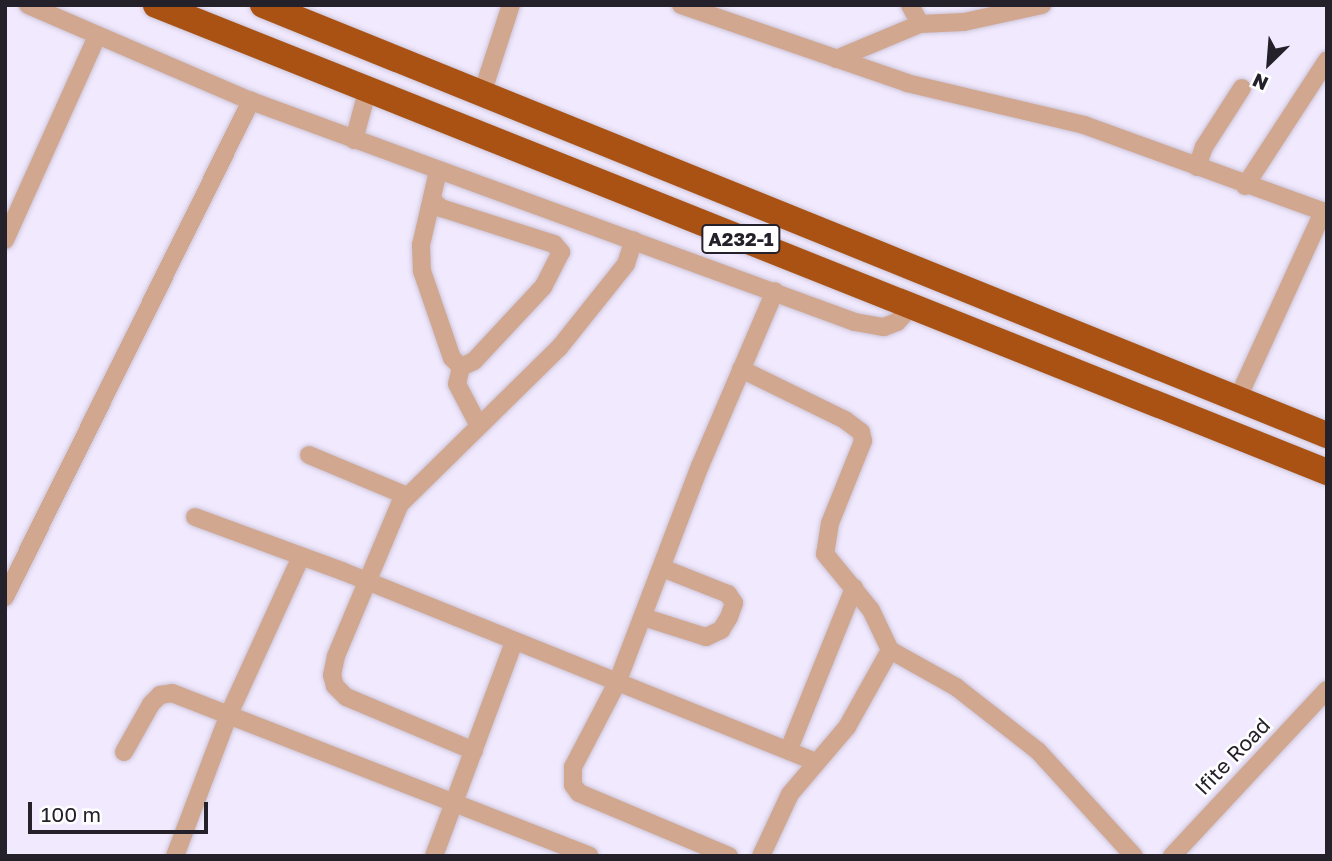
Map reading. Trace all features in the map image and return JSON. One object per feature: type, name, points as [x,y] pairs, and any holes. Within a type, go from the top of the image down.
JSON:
[{"type":"highway","name":"A232-1","points":[[156,5],[910,308],[1327,472]]},
{"type":"highway","name":"A232-1","points":[[263,5],[1327,435]]},
{"type":"street","points":[[27,5],[96,38],[251,101],[856,321],[884,327],[897,323],[910,308]]},
{"type":"street","points":[[482,94],[511,5]]},
{"type":"street","points":[[681,5],[907,83],[1063,119],[1245,186],[1325,212],[1237,400]]},
{"type":"street","points":[[910,5],[920,24]]},
{"type":"street","points":[[836,59],[920,24],[964,22],[1042,5]]},
{"type":"street","points":[[5,240],[96,38]]},
{"type":"street","points":[[1245,186],[1327,60]]},
{"type":"street","points":[[354,140],[368,88]]},
{"type":"street","points":[[1197,167],[1204,147],[1242,88]]},
{"type":"street","points":[[5,597],[251,101]]},
{"type":"street","points":[[438,171],[421,245],[422,271],[452,358],[461,367]]},
{"type":"street","points":[[433,201],[441,208],[554,244],[561,251],[543,287],[474,361],[461,367]]},
{"type":"street","points":[[474,751],[346,697],[335,686],[336,656],[366,583],[407,496],[559,348],[626,264],[634,240]]},
{"type":"street","points":[[729,856],[579,793],[573,785],[573,767],[617,683],[741,369],[775,291]]},
{"type":"street","points":[[461,367],[457,384],[480,426]]},
{"type":"street","points":[[741,369],[861,432],[863,442],[824,541],[825,554],[882,627],[890,650],[956,687],[1038,751],[1134,856]]},
{"type":"street","points":[[309,455],[407,496]]},
{"type":"street","points":[[195,517],[789,749],[816,762]]},
{"type":"street","points":[[175,856],[229,714],[301,557]]},
{"type":"street","points":[[643,617],[706,637],[721,630],[729,617],[734,603],[728,594],[662,568]]},
{"type":"street","points":[[789,749],[854,588]]},
{"type":"street","points":[[433,856],[514,642]]},
{"type":"street","points":[[761,856],[790,794],[847,727],[890,650]]},
{"type":"street","name":"Ifite Road","points":[[1172,856],[1327,690]]},
{"type":"street","points":[[124,751],[135,726],[160,695],[172,693],[589,856]]}]
